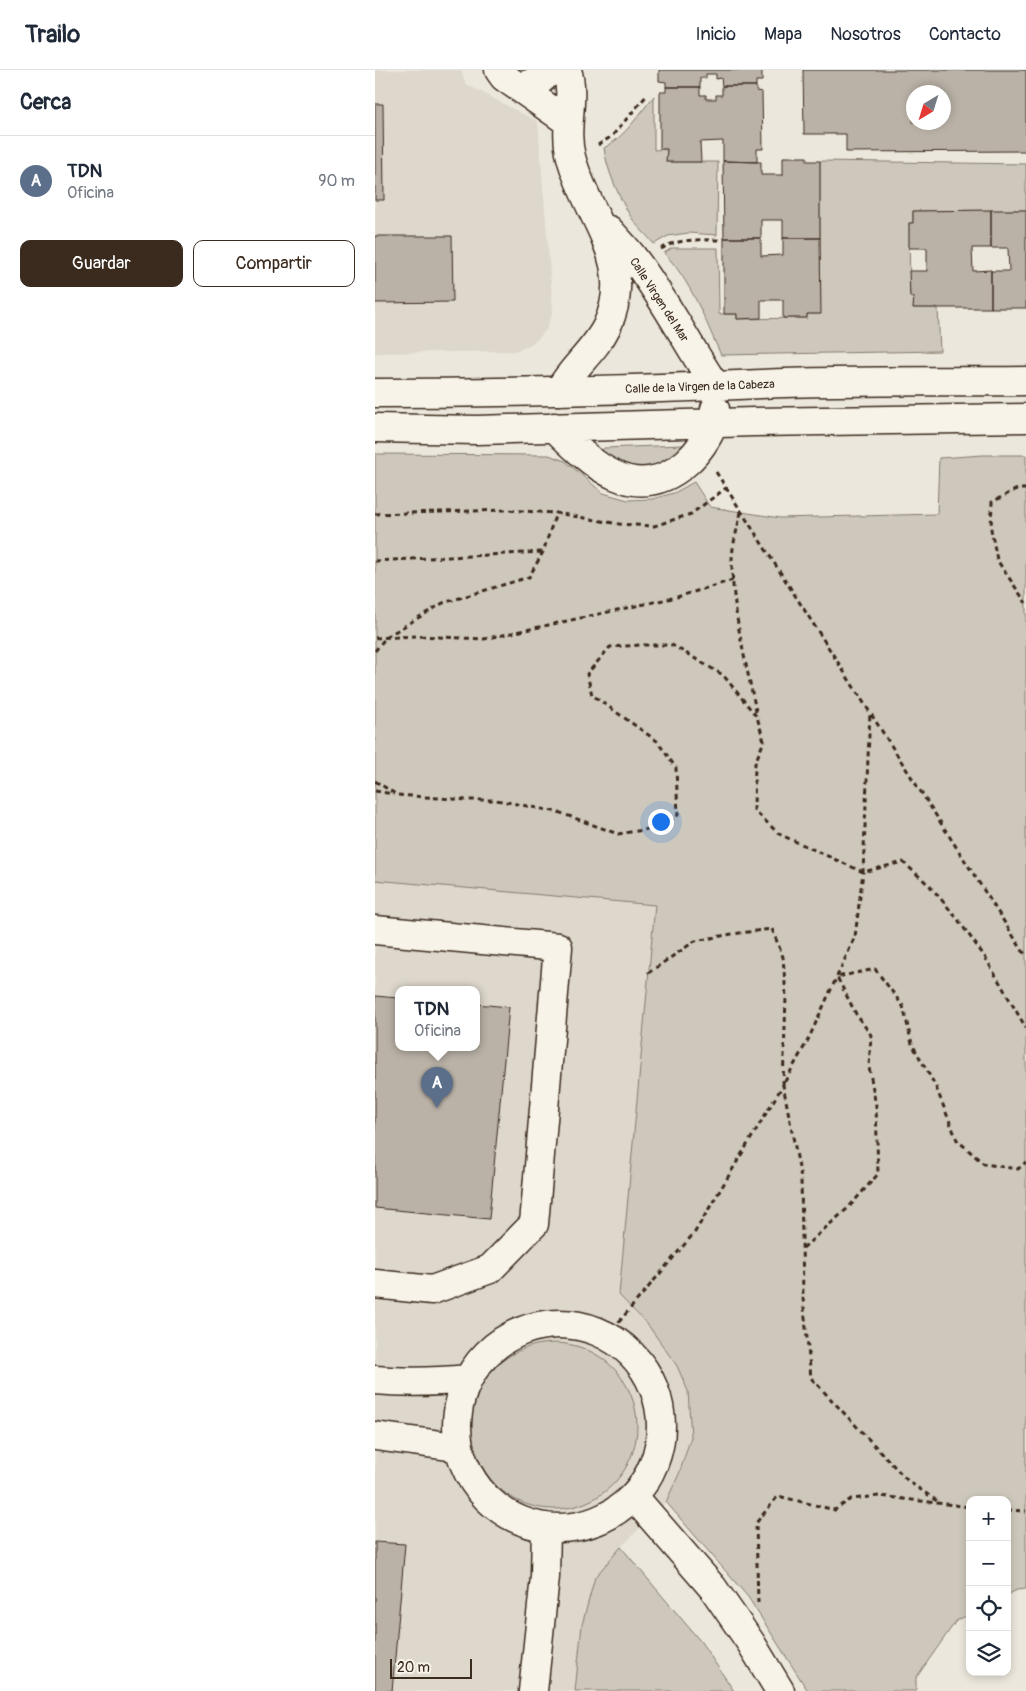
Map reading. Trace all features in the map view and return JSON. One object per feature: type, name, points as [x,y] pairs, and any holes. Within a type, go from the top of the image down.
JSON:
[{"type":"main road","points":[[509,78],[539,81],[552,70]]},
{"type":"main road","name":"Calle Virgen del Mar","points":[[559,391],[567,377],[591,351],[606,328],[613,310],[617,284],[613,257],[571,157],[567,135],[567,121],[571,100],[567,70]]},
{"type":"main road","points":[[509,78],[567,121]]},
{"type":"main road","name":"Calle Virgen del Mar","points":[[597,216],[632,256],[661,298],[716,387]]},
{"type":"main road","name":"Calle de la Virgen de la Cabeza","points":[[375,393],[477,393],[716,387],[761,384],[1026,381]]},
{"type":"main road","points":[[555,426],[580,453],[603,470],[619,478],[637,482],[659,479],[674,473],[692,457],[706,438],[713,424],[716,387]]},
{"type":"main road","points":[[375,428],[477,430],[555,426],[1026,418]]},
{"type":"main road","points":[[375,930],[558,947],[535,1224],[490,1269],[432,1290],[375,1284]]},
{"type":"main road","points":[[564,1323],[602,1332],[607,1336],[634,1355],[655,1388],[663,1426],[655,1464],[634,1497],[609,1517],[578,1528],[546,1528],[516,1520],[491,1503],[471,1479],[456,1447],[457,1414],[468,1379],[492,1348],[525,1329],[564,1323]]},
{"type":"main road","points":[[375,1380],[398,1383],[468,1379]]},
{"type":"main road","points":[[375,1436],[456,1447]]},
{"type":"main road","points":[[634,1497],[713,1588],[751,1643],[780,1691]]},
{"type":"main road","points":[[533,1691],[545,1577],[546,1528]]},
{"type":"path","points":[[598,145],[613,136],[648,94]]},
{"type":"path","points":[[657,251],[670,243],[681,240],[719,240]]},
{"type":"path","points":[[713,468],[1026,956]]},
{"type":"path","points":[[375,514],[505,510],[556,513],[619,524],[654,526],[691,514],[726,488]]},
{"type":"path","points":[[1026,489],[1017,489],[992,502],[991,529],[997,560],[1026,603]]},
{"type":"path","points":[[741,512],[732,559],[735,604],[757,717],[764,742],[755,763],[754,810],[779,834],[863,872],[903,862],[930,886],[985,957],[1026,1028]]},
{"type":"path","points":[[375,651],[386,637],[443,603],[529,577],[543,552],[556,513]]},
{"type":"path","points":[[375,561],[543,552]]},
{"type":"path","points":[[375,638],[417,636],[484,639],[677,597],[733,580]]},
{"type":"path","points":[[375,791],[397,795],[496,800],[558,812],[618,834],[662,826],[678,815],[676,768],[657,741],[592,695],[587,674],[610,647],[672,645],[723,675],[757,717]]},
{"type":"path","points":[[607,1336],[695,1232],[808,1040],[855,937],[863,872],[870,712]]},
{"type":"path","points":[[375,781],[397,795]]},
{"type":"path","points":[[648,973],[695,941],[772,929],[783,957],[786,997],[783,1085],[801,1178],[803,1298],[811,1378],[908,1481],[940,1503]]},
{"type":"path","points":[[837,977],[875,969],[903,1006],[912,1044],[935,1085],[957,1140],[984,1164],[1018,1169],[1026,1162]]},
{"type":"path","points":[[803,1249],[848,1208],[878,1174],[875,1106],[869,1068],[871,1035],[856,1014],[837,977]]},
{"type":"path","points":[[751,1643],[758,1602],[756,1523],[778,1496],[835,1510],[851,1499],[880,1496],[966,1506]]},
{"type":"path","points":[[1011,1510],[1026,1511]]},
{"type":"shaded area","points":[[375,70],[461,70],[466,84],[538,122],[553,311],[546,330],[538,339],[526,347],[514,351],[375,353]]},
{"type":"shaded area","points":[[654,96],[654,150],[667,149],[667,162],[718,162],[717,235],[688,233],[668,236],[654,244],[633,221],[618,193],[604,148],[619,138]]},
{"type":"shaded area","points":[[820,161],[1026,164],[1026,210],[913,211],[913,223],[909,223],[910,297],[914,297],[914,308],[938,308],[940,351],[721,355],[690,288],[664,253],[672,248],[718,248],[719,314],[737,314],[737,319],[807,318],[807,314],[820,314]]},
{"type":"shaded area","points":[[683,445],[684,448],[670,459],[657,466],[648,468],[632,467],[616,461],[602,450],[604,448]]},
{"type":"shaded area","points":[[375,454],[549,455],[565,461],[603,493],[628,500],[652,499],[674,493],[694,482],[710,507],[780,518],[937,514],[939,458],[1026,455],[1026,1589],[1011,1593],[1011,1496],[966,1496],[966,1616],[956,1621],[916,1678],[916,1691],[808,1691],[748,1597],[666,1502],[679,1474],[691,1437],[688,1391],[677,1366],[648,1325],[619,1295],[655,905],[375,880]]},
{"type":"shaded area","points":[[375,880],[655,905],[619,1295],[648,1325],[677,1366],[688,1391],[691,1437],[679,1474],[666,1502],[621,1547],[595,1577],[582,1625],[575,1691],[375,1691]]},
{"type":"shaded area","points":[[554,1343],[578,1347],[593,1353],[618,1374],[627,1387],[633,1402],[637,1426],[633,1450],[627,1465],[606,1490],[593,1499],[578,1505],[554,1509],[530,1505],[515,1499],[490,1478],[481,1465],[475,1450],[471,1426],[475,1402],[481,1387],[502,1362],[515,1353],[530,1347]]},
{"type":"shaded area","points":[[621,1547],[701,1642],[734,1691],[575,1691],[582,1625],[595,1577]]},
{"type":"building","points":[[659,70],[762,70],[762,81],[756,81],[756,86],[722,86],[721,78],[716,79],[716,74],[706,74],[706,78],[700,78],[700,87],[666,87],[666,82],[659,81]]},
{"type":"building","points":[[803,70],[1026,70],[1026,151],[846,152],[846,134],[804,134]]},
{"type":"building","points":[[722,86],[756,86],[756,91],[762,92],[763,149],[757,149],[757,162],[723,161],[723,141],[700,142],[701,162],[666,162],[667,149],[660,149],[660,92],[666,92],[666,87],[700,87],[700,95],[706,95],[706,99],[716,99],[716,95],[722,95]]},
{"type":"building","points":[[375,104],[383,104],[384,200],[375,200]]},
{"type":"building","points":[[783,157],[807,157],[807,161],[820,161],[820,238],[783,238],[783,220],[761,220],[761,238],[724,238],[723,161],[761,162],[761,175],[783,175]]},
{"type":"building","points":[[991,210],[1026,210],[1026,308],[991,308],[991,271],[1009,271],[1008,248],[991,248]]},
{"type":"building","points":[[991,210],[991,248],[972,248],[973,271],[991,270],[991,308],[913,308],[914,297],[910,297],[909,271],[927,271],[927,248],[909,248],[909,223],[913,223],[913,211]]},
{"type":"building","points":[[375,236],[452,236],[453,302],[375,303]]},
{"type":"building","points":[[724,238],[761,238],[761,256],[783,255],[783,238],[820,238],[821,314],[807,314],[807,318],[783,318],[783,300],[761,300],[761,318],[737,319],[737,314],[724,314]]},
{"type":"building","points":[[375,996],[395,998],[395,1051],[480,1051],[480,1004],[509,1007],[489,1219],[375,1208]]},
{"type":"building","points":[[375,1542],[405,1544],[392,1691],[375,1691]]},
{"type":"place","name":"TDN","points":[[437,1108]]}]
